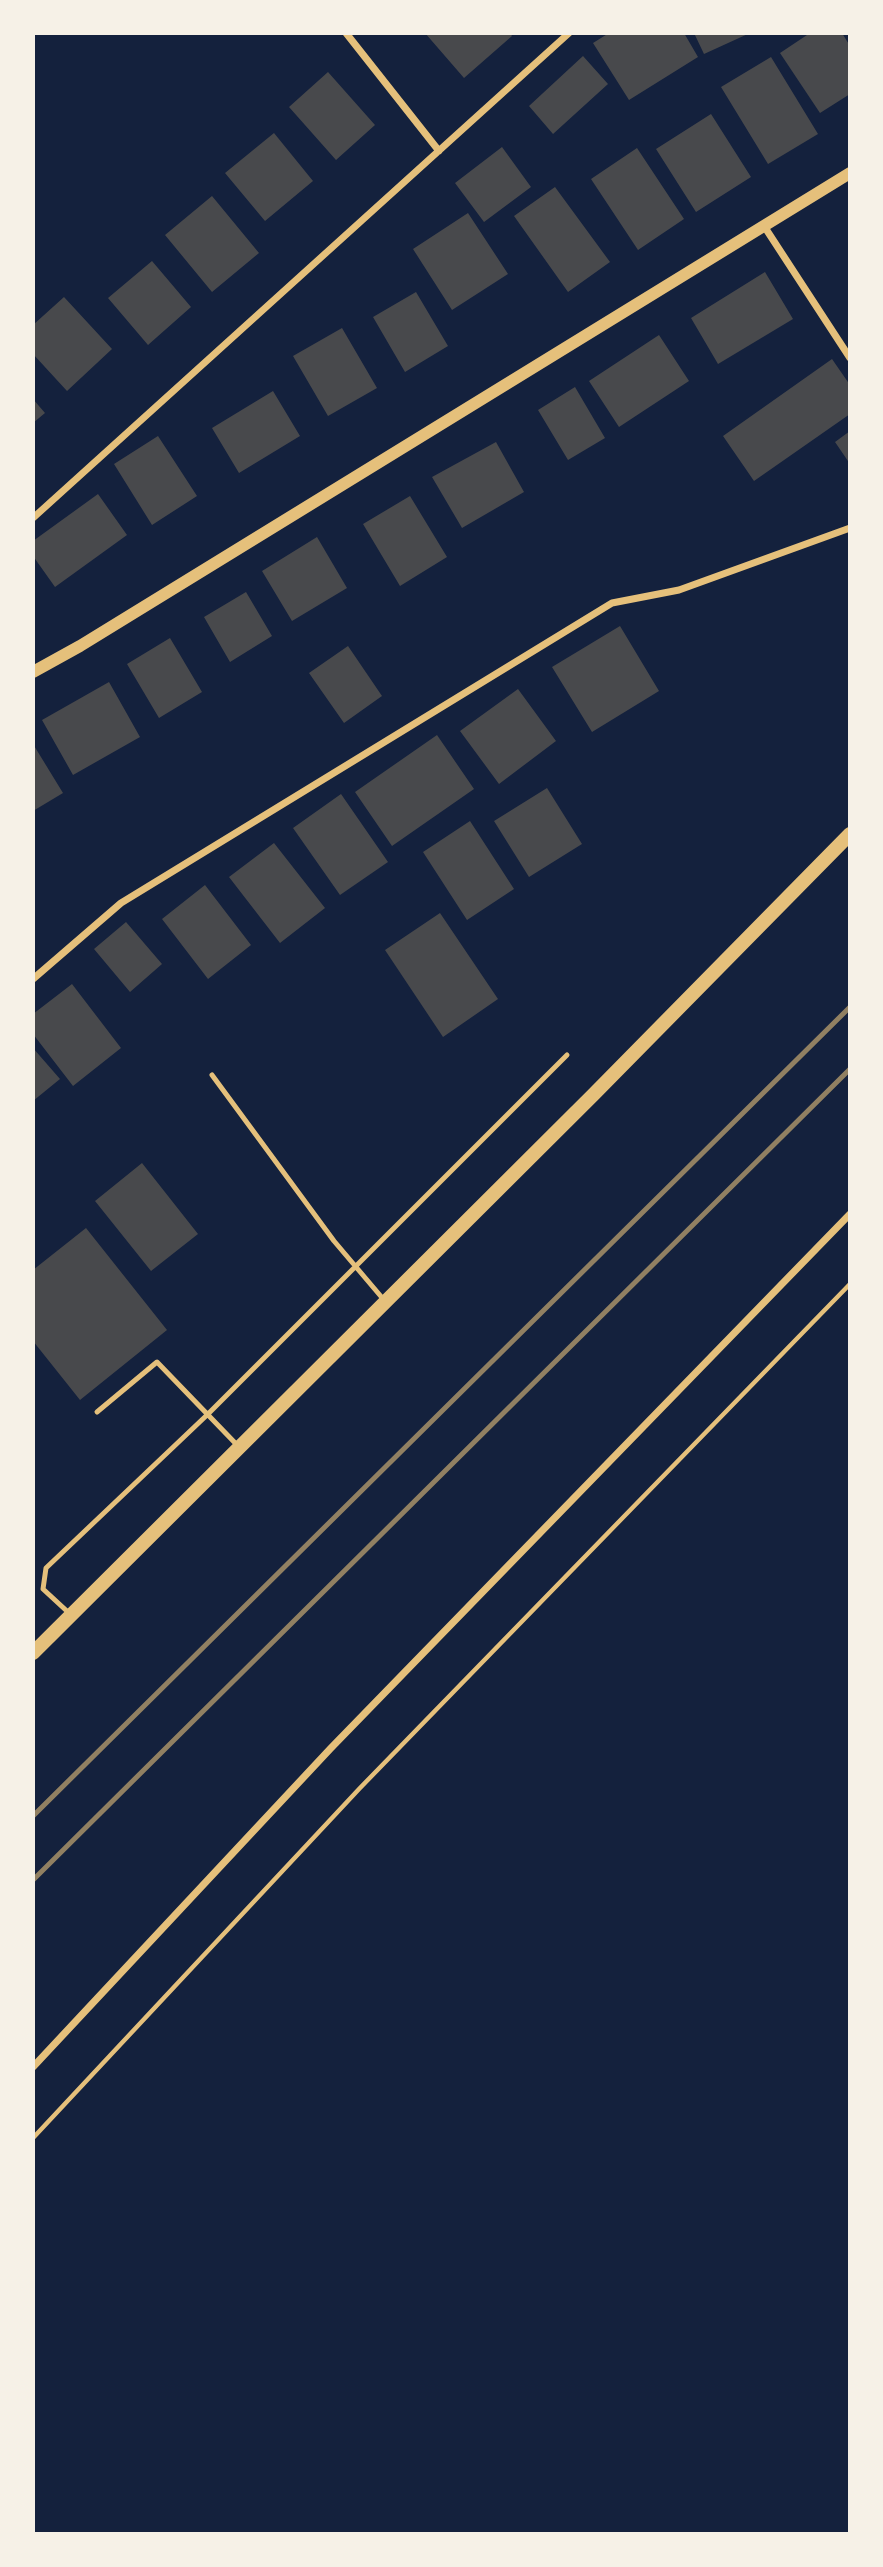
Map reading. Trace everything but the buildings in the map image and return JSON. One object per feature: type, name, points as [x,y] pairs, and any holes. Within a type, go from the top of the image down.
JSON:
[{"type":"main road","points":[[33,1653],[593,1096],[850,834]]},
{"type":"street","points":[[346,33],[439,151]]},
{"type":"street","points":[[33,518],[569,33]]},
{"type":"street","points":[[33,672],[80,646],[850,173]]},
{"type":"street","points":[[764,226],[850,358]]},
{"type":"street","points":[[33,979],[121,903],[612,603],[679,590],[850,528]]},
{"type":"street","points":[[33,2067],[331,1748],[850,1214]]},
{"type":"lane","points":[[71,1615],[43,1589],[46,1568],[207,1415],[567,1055]]},
{"type":"lane","points":[[212,1075],[355,1267],[386,1302]]},
{"type":"lane","points":[[97,1412],[157,1362],[240,1447]]},
{"type":"path","points":[[33,2138],[360,1788],[850,1284]]},
{"type":"railway","points":[[33,1816],[850,1007]]},
{"type":"railway","points":[[33,1880],[850,1069]]}]
